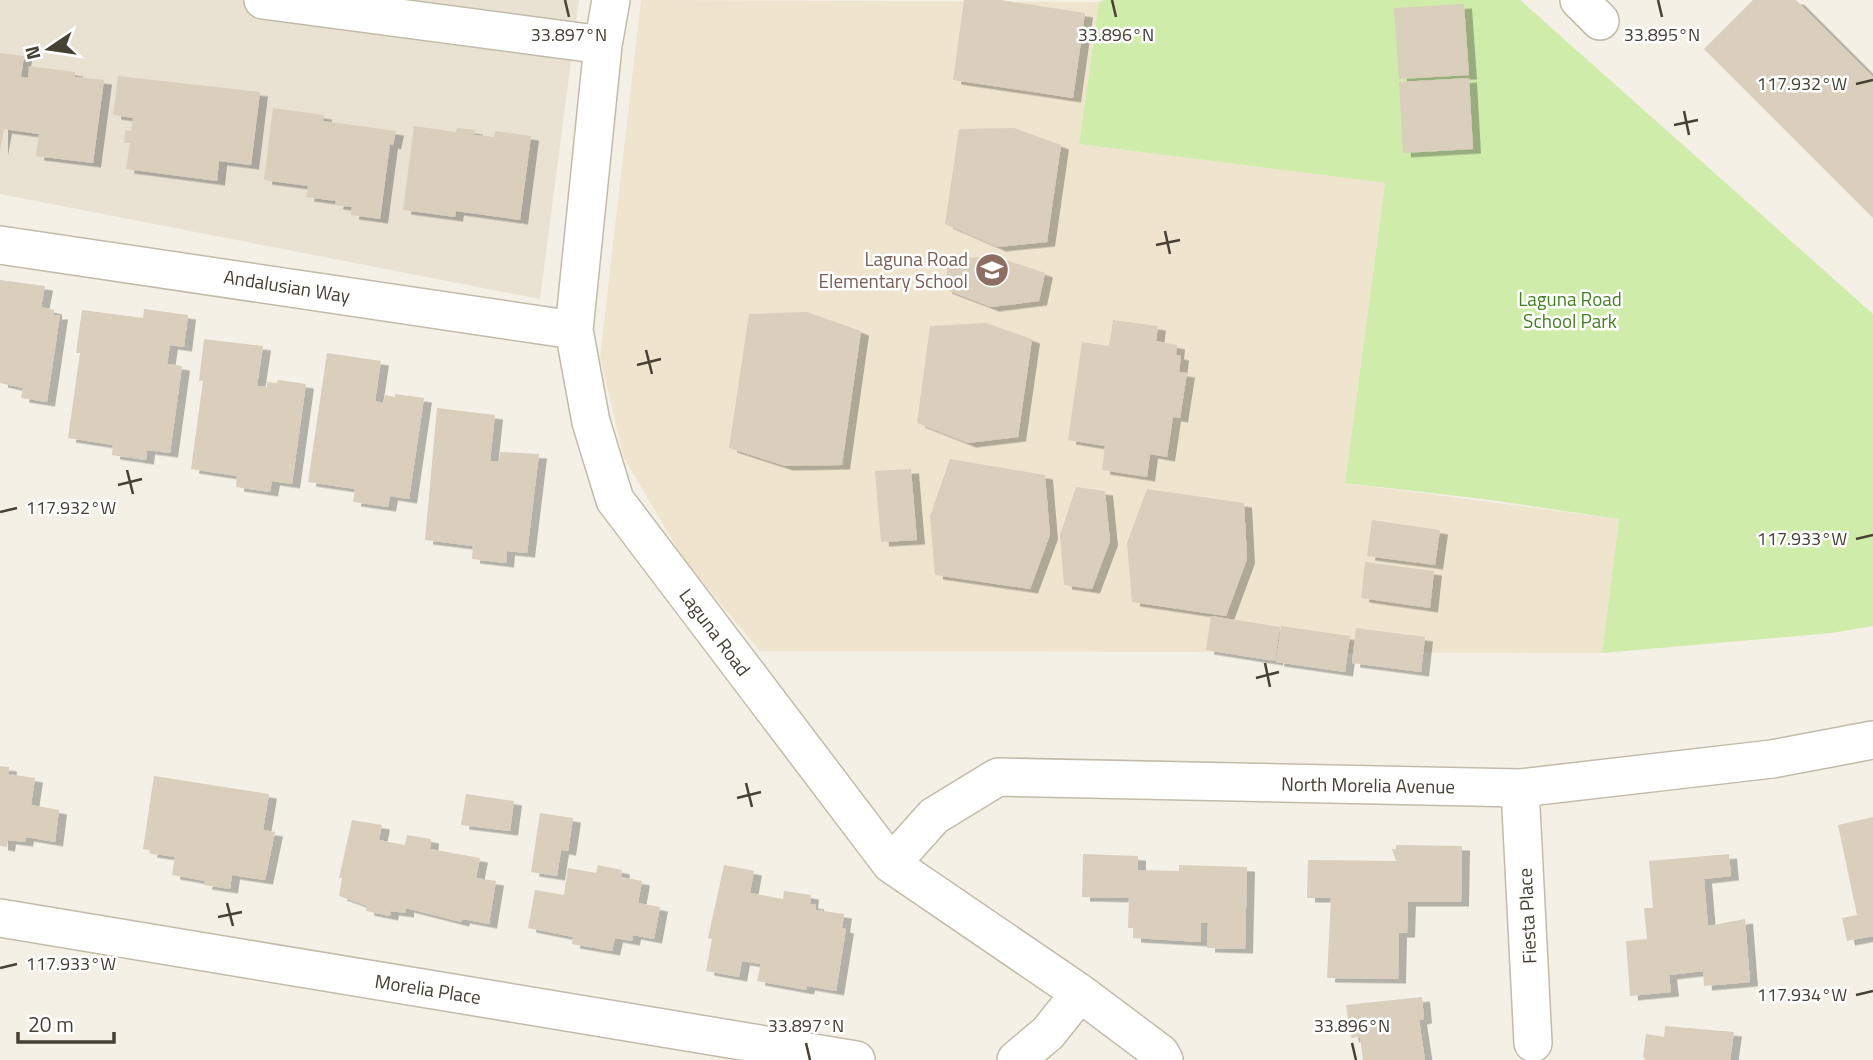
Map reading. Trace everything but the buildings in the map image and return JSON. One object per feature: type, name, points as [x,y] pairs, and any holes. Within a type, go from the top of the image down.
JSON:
[{"type":"street","points":[[263,0],[355,7],[603,45]]},
{"type":"street","name":"Laguna Road","points":[[611,0],[603,45],[574,330],[591,422],[615,500],[891,864],[1080,993],[1160,1053],[1164,1060]]},
{"type":"street","name":"Andalusian Way","points":[[0,245],[574,330]]},
{"type":"street","name":"North Morelia Avenue","points":[[891,864],[933,816],[998,777],[1520,788],[1772,759],[1873,740]]},
{"type":"street","name":"Fiesta Place","points":[[1520,788],[1533,1043]]},
{"type":"street","name":"Morelia Place","points":[[0,918],[856,1060]]},
{"type":"street","points":[[1016,1060],[1048,1033],[1080,993]]},
{"type":"shaded area","points":[[0,0],[579,0],[540,299],[0,194]]},
{"type":"shaded area","name":"Laguna Road Elementary School","points":[[641,0],[1099,2],[1079,144],[1385,183],[1345,483],[1619,519],[1602,653],[760,651],[684,560],[624,458],[600,357]]},
{"type":"green space","name":"Laguna Road School Park","points":[[1520,0],[1873,314],[1873,626],[1831,633],[1602,653],[1619,519],[1483,499],[1345,483],[1385,183],[1079,144],[1099,2]]},
{"type":"place","name":"Laguna Road Elementary School","points":[[992,270]]}]
